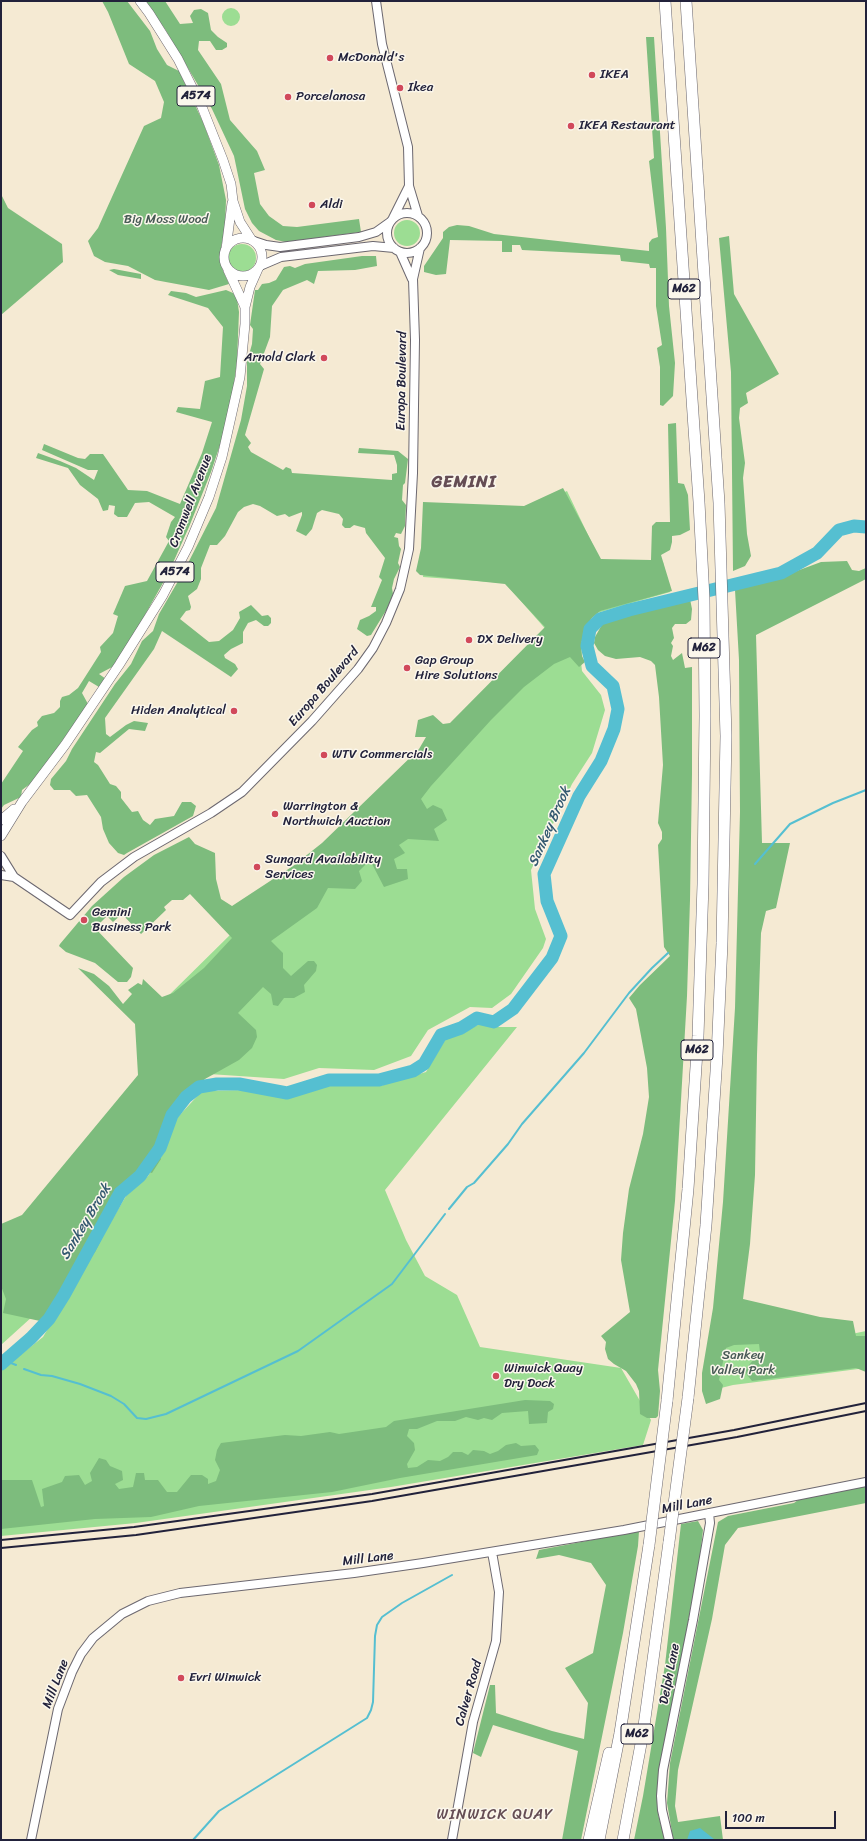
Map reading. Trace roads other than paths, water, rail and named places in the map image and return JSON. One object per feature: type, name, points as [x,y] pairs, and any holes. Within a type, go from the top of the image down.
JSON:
[{"type":"highway","name":"M62","points":[[599,1840],[620,1733],[649,1545],[667,1401],[688,1189],[698,1036],[703,884],[705,716],[704,599],[699,494],[665,1]]},
{"type":"highway","name":"M62","points":[[616,1840],[656,1628],[688,1398],[706,1217],[722,958],[726,743],[719,496],[686,1]]},
{"type":"highway","points":[[623,1840],[643,1733],[656,1628]]},
{"type":"highway","points":[[589,1840],[635,1629]]},
{"type":"main road","name":"A574","points":[[140,1],[178,59],[202,107],[231,184],[233,201],[240,222],[252,240],[261,249],[262,261],[259,268]]},
{"type":"main road","name":"A574","points":[[226,265],[224,260],[233,201]]},
{"type":"main road","points":[[226,249],[234,240],[239,238],[252,240]]},
{"type":"main road","points":[[226,265],[234,274],[241,276],[253,274],[259,268]]},
{"type":"main road","name":"Cromwell Avenue","points":[[226,265],[245,307]]},
{"type":"main road","name":"Cromwell Avenue","points":[[1,836],[22,802],[65,745],[119,665],[162,595],[188,547],[209,497],[222,457],[232,418],[241,370],[245,307],[250,287],[259,268]]},
{"type":"main road","name":"Cromwell Avenue","points":[[1,820],[22,802]]},
{"type":"street","points":[[259,268],[281,257],[373,246],[411,252],[420,248],[424,243],[427,232],[423,221],[418,216],[409,186],[408,148],[382,44],[376,1]]},
{"type":"street","points":[[397,250],[388,238],[388,227],[409,186]]},
{"type":"street","points":[[252,240],[266,245],[280,247],[359,237],[376,232],[392,220],[405,213],[418,216]]},
{"type":"street","name":"Europa Boulevard","points":[[1,856],[14,877],[70,915],[101,882],[134,856],[223,806],[247,787],[312,721],[358,669],[373,648],[386,623],[400,589],[408,549],[413,480],[415,340],[413,279],[420,248]]},
{"type":"street","name":"Europa Boulevard","points":[[397,250],[413,279]]},
{"type":"street","name":"Europa Boulevard","points":[[1,875],[14,877]]},
{"type":"street","name":"Mill Lane","points":[[30,1840],[48,1753],[65,1687],[85,1649],[93,1638],[122,1614],[148,1601],[180,1592],[383,1570],[492,1552],[617,1531],[866,1482]]},
{"type":"street","name":"Delph Lane","points":[[669,1840],[662,1810],[663,1770],[693,1620],[710,1523],[709,1513]]},
{"type":"street","name":"Calver Road","points":[[452,1840],[473,1722],[496,1641],[499,1592],[492,1552]]},
{"type":"water","points":[[700,1828],[714,1840],[687,1840],[690,1831]]},
{"type":"waterway","name":"Sankey Brook","points":[[1,1364],[31,1338],[49,1319],[64,1295],[120,1193],[140,1176],[160,1148],[172,1115],[186,1097],[199,1087],[217,1084],[239,1084],[287,1093],[329,1080],[379,1080],[413,1071],[424,1064],[441,1035],[461,1028],[477,1018],[494,1022],[513,1009],[552,958],[561,936],[547,901],[544,874],[579,796],[601,761],[614,729],[618,709],[613,686],[592,666],[587,646],[590,629],[600,619],[629,610],[781,573],[817,553],[839,530],[854,526],[866,527]]},
{"type":"waterway","points":[[755,864],[790,824],[833,803],[866,790]]},
{"type":"waterway","points":[[449,1209],[467,1187],[474,1183],[508,1144],[522,1124],[584,1053],[629,993],[668,953]]},
{"type":"waterway","points":[[24,1369],[41,1375],[52,1376],[80,1384],[111,1396],[124,1404],[137,1418],[146,1419],[166,1414],[298,1351],[392,1284],[445,1214]]},
{"type":"waterway","points":[[6,1361],[16,1365]]},
{"type":"waterway","points":[[193,1840],[219,1811],[367,1718],[373,1702],[375,1636],[377,1625],[382,1617],[402,1603],[452,1575]]},
{"type":"railway","points":[[1,1540],[134,1527],[372,1494],[734,1430],[866,1403]]},
{"type":"railway","points":[[1,1548],[136,1535],[372,1501],[737,1437],[866,1411]]},
{"type":"place","name":"McDonald's","points":[[330,58]]},
{"type":"place","name":"IKEA","points":[[592,75]]},
{"type":"place","name":"Ikea","points":[[400,88]]},
{"type":"place","name":"Porcelanosa","points":[[288,97]]},
{"type":"place","name":"IKEA Restaurant","points":[[571,126]]},
{"type":"place","name":"Aldi","points":[[312,205]]},
{"type":"place","name":"Arnold Clark","points":[[324,358]]},
{"type":"place","name":"DX Delivery","points":[[469,640]]},
{"type":"place","name":"Gap Group Hire Solutions","points":[[407,668]]},
{"type":"place","name":"Hiden Analytical","points":[[234,711]]},
{"type":"place","name":"WTV Commercials","points":[[324,755]]},
{"type":"place","name":"Warrington & Northwich Auction","points":[[275,814]]},
{"type":"place","name":"Sungard Availability Services","points":[[257,867]]},
{"type":"place","name":"Gemini Business Park","points":[[84,920]]},
{"type":"place","name":"Winwick Quay Dry Dock","points":[[496,1376]]},
{"type":"place","name":"Evri Winwick","points":[[181,1678]]},
{"type":"district","name":"GEMINI","points":[[464,483]]},
{"type":"district","name":"WINWICK QUAY","points":[[495,1815]]},
{"type":"park label","name":"Big Moss Wood","points":[[166,220]]},
{"type":"park label","name":"Sankey Valley Park","points":[[743,1364]]}]
